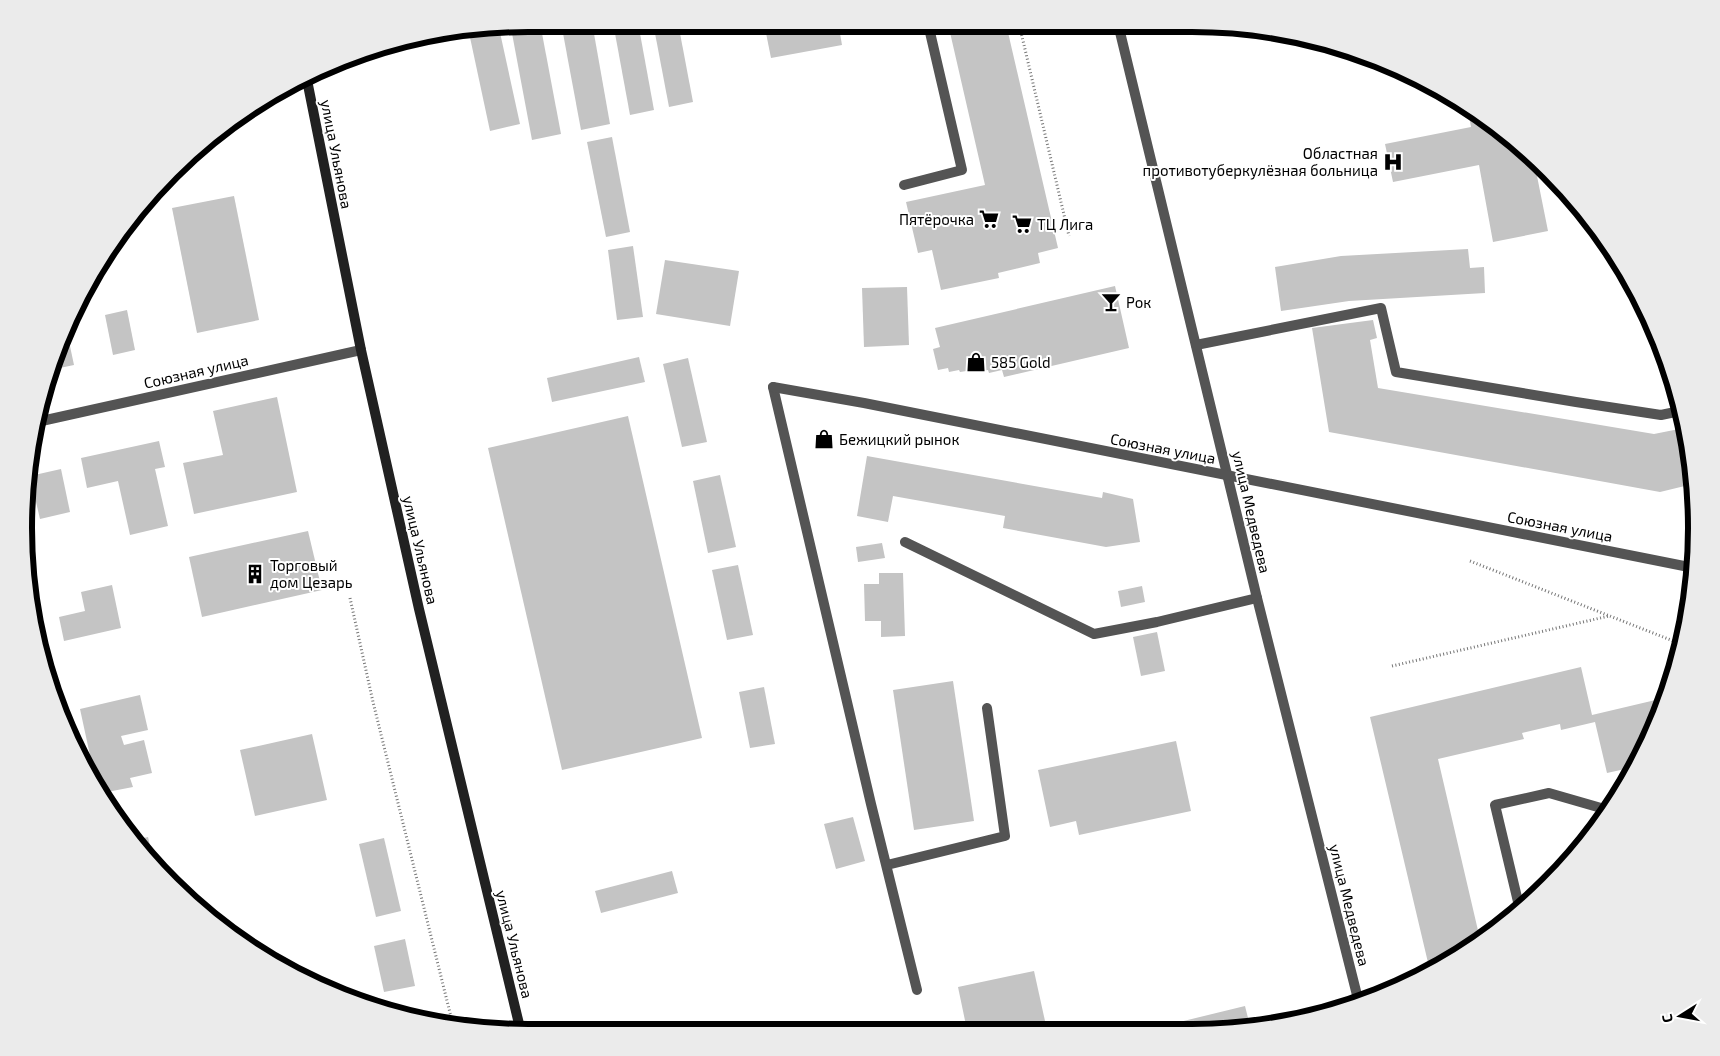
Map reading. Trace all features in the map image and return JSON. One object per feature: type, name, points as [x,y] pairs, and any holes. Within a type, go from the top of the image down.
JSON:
[{"type":"main road","name":"улица Ульянова","points":[[308,85],[361,350],[418,609],[519,1023]]},
{"type":"street","points":[[904,185],[962,170],[930,32]]},
{"type":"street","name":"улица Медведева","points":[[1120,32],[1257,598],[1357,995]]},
{"type":"street","points":[[1196,345],[1381,308],[1396,372],[1661,415],[1674,412]]},
{"type":"street","name":"Союзная улица","points":[[44,421],[361,350]]},
{"type":"street","name":"Союзная улица","points":[[887,865],[773,388],[864,403],[1685,566]]},
{"type":"street","points":[[905,542],[1094,634],[1157,622],[1257,598]]},
{"type":"street","points":[[918,990],[887,865],[1005,836],[987,708]]},
{"type":"street","points":[[1518,902],[1495,805],[1549,793],[1601,808]]},
{"type":"path","points":[[1021,32],[1069,236]]},
{"type":"path","points":[[1470,561],[1674,641]]},
{"type":"path","points":[[350,598],[373,702],[451,1017]]},
{"type":"path","points":[[1392,666],[1610,616]]},
{"type":"building","points":[[542,32],[561,134],[532,140],[512,33]]},
{"type":"building","points":[[563,32],[594,32],[610,124],[581,130]]},
{"type":"building","points":[[615,32],[640,32],[654,110],[630,115]]},
{"type":"building","points":[[655,32],[680,32],[693,102],[669,107]]},
{"type":"building","points":[[766,32],[840,32],[842,45],[771,58]]},
{"type":"building","points":[[950,32],[1008,32],[1058,248],[1038,253],[1040,263],[998,273],[999,278],[941,290],[932,250],[918,253],[906,202],[985,185]]},
{"type":"building","points":[[500,34],[520,124],[490,131],[470,36]]},
{"type":"building","points":[[1469,118],[1519,155],[1536,172],[1548,231],[1493,242],[1479,165],[1393,182],[1385,144],[1471,127]]},
{"type":"building","points":[[612,137],[630,232],[606,237],[587,142]]},
{"type":"building","points":[[234,196],[259,320],[197,333],[172,208]]},
{"type":"building","points":[[633,246],[643,317],[617,320],[608,250]]},
{"type":"building","points":[[1468,249],[1470,268],[1484,267],[1485,293],[1349,301],[1281,311],[1275,267],[1341,256]]},
{"type":"building","points":[[665,260],[739,271],[730,326],[656,314]]},
{"type":"building","points":[[1115,286],[1129,348],[1004,377],[1002,370],[989,373],[988,370],[973,373],[973,370],[949,372],[948,368],[938,370],[933,349],[940,347],[935,328]]},
{"type":"building","points":[[907,287],[909,345],[864,347],[862,288]]},
{"type":"building","points":[[127,310],[135,350],[113,355],[105,315]]},
{"type":"building","points":[[1373,320],[1377,338],[1370,340],[1378,388],[1654,434],[1678,429],[1685,486],[1660,492],[1329,432],[1312,328]]},
{"type":"building","points":[[69,341],[74,365],[59,368]]},
{"type":"building","points":[[639,357],[645,382],[552,402],[547,378]]},
{"type":"building","points":[[688,358],[707,442],[682,447],[663,364]]},
{"type":"building","points":[[277,397],[297,492],[194,514],[183,463],[223,455],[213,411]]},
{"type":"building","points":[[628,416],[702,738],[562,770],[488,448]]},
{"type":"building","points":[[159,441],[165,467],[155,469],[168,526],[130,535],[118,481],[87,488],[81,458]]},
{"type":"building","points":[[867,456],[1102,498],[1103,492],[1133,499],[1140,542],[1106,547],[1003,528],[1005,516],[893,496],[888,522],[857,516]]},
{"type":"building","points":[[61,469],[70,512],[40,519],[34,494],[36,475]]},
{"type":"building","points":[[720,475],[736,547],[708,553],[693,481]]},
{"type":"building","name":"Торговый дом Цезарь","points":[[308,531],[322,590],[202,617],[189,557]]},
{"type":"building","points":[[882,543],[885,558],[858,562],[856,547]]},
{"type":"building","points":[[738,565],[753,635],[727,640],[712,570]]},
{"type":"building","points":[[879,573],[903,573],[905,636],[881,637],[881,621],[865,621],[864,584],[879,584]]},
{"type":"building","points":[[112,585],[121,628],[64,641],[59,617],[85,611],[81,592]]},
{"type":"building","points":[[1142,586],[1145,602],[1121,607],[1118,591]]},
{"type":"building","points":[[1157,632],[1165,671],[1141,676],[1133,637]]},
{"type":"building","points":[[1581,667],[1592,715],[1656,700],[1650,718],[1625,769],[1607,773],[1595,722],[1561,730],[1560,724],[1522,733],[1524,739],[1438,759],[1478,932],[1428,963],[1370,717]]},
{"type":"building","points":[[953,681],[974,821],[914,830],[893,690]]},
{"type":"building","points":[[764,687],[775,744],[750,748],[739,692]]},
{"type":"building","points":[[140,695],[148,730],[121,736],[124,745],[144,740],[152,773],[130,778],[133,787],[109,792],[91,761],[80,709]]},
{"type":"building","points":[[312,734],[327,800],[255,816],[240,750]]},
{"type":"building","points":[[1176,741],[1191,811],[1079,835],[1076,821],[1050,827],[1038,770]]},
{"type":"building","points":[[853,817],[865,861],[836,869],[824,824]]},
{"type":"building","points":[[148,837],[151,850],[142,838]]},
{"type":"building","points":[[384,838],[401,911],[376,917],[359,844]]},
{"type":"building","points":[[672,871],[678,893],[601,913],[595,891]]},
{"type":"building","points":[[405,939],[415,986],[384,992],[374,946]]},
{"type":"building","points":[[1034,971],[1046,1024],[966,1024],[958,987]]},
{"type":"building","points":[[1245,1006],[1248,1020],[1192,1024],[1171,1024]]},
{"type":"place","name":"Областная противотуберкулёзная больница","points":[[1393,162]]},
{"type":"place","name":"Пятёрочка","points":[[989,219]]},
{"type":"place","name":"ТЦ Лига","points":[[1022,224]]},
{"type":"place","name":"Рок","points":[[1111,302]]},
{"type":"place","name":"585 Gold","points":[[976,362]]},
{"type":"place","name":"Бежицкий рынок","points":[[824,439]]},
{"type":"place","name":"Торговый дом Цезарь","points":[[255,574]]}]
